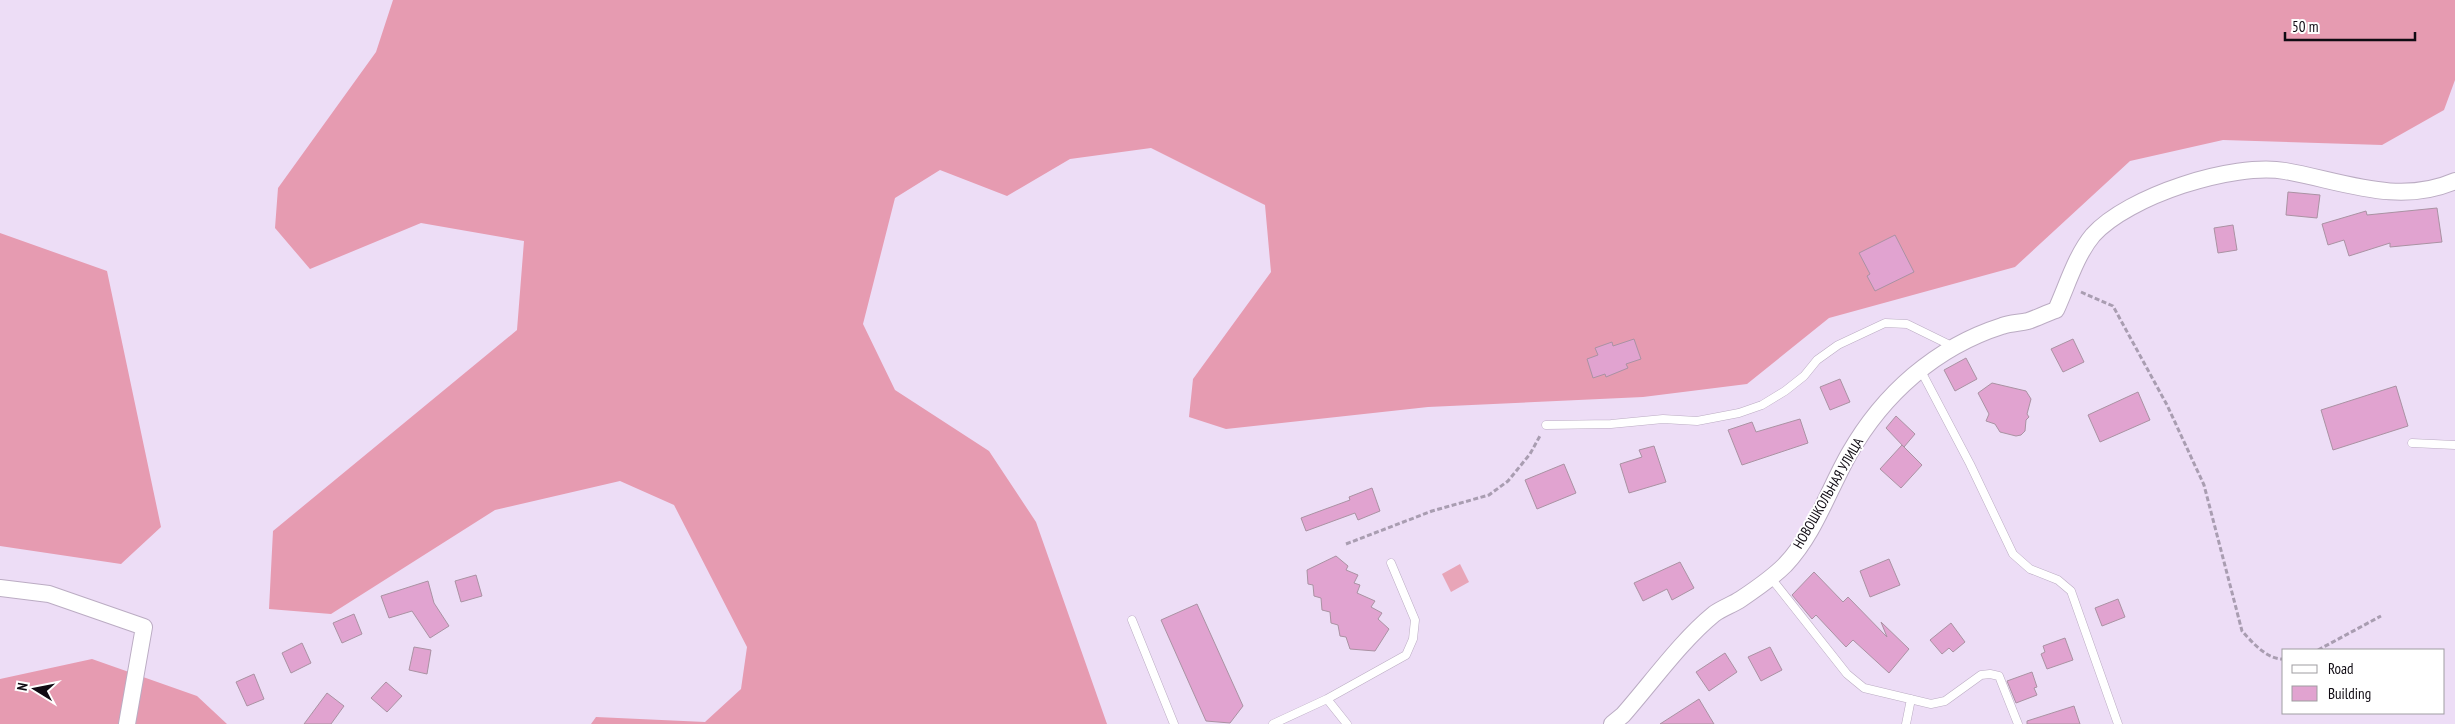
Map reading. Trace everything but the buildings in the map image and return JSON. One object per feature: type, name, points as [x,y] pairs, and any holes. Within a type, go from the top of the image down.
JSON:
[{"type":"street","name":"НОВОШКОЛЬНАЯ УЛИЦА","points":[[1620,721],[1698,628],[1716,612],[1740,600],[1771,578],[1786,563],[1804,540],[1822,509],[1849,453],[1883,403],[1919,369],[1956,348],[2002,326],[2029,320],[2056,310],[2078,261],[2092,236],[2112,218],[2156,195],[2230,172],[2283,171],[2390,193],[2421,192],[2455,181]]},
{"type":"street","points":[[0,588],[49,594],[144,626],[127,724]]},
{"type":"lane","points":[[1546,425],[1611,424],[1663,419],[1697,421],[1738,413],[1762,405],[1785,390],[1804,376],[1816,360],[1838,345],[1885,323],[1907,324],[1956,348]]},
{"type":"lane","points":[[1919,369],[1970,464],[2013,554],[2030,569],[2058,580],[2071,591],[2118,724]]},
{"type":"lane","points":[[2412,443],[2455,445]]},
{"type":"lane","points":[[1273,724],[1327,700],[1406,654],[1414,639],[1414,620],[1391,563]]},
{"type":"lane","points":[[1771,578],[1847,674],[1864,688],[1931,704],[1945,701],[1981,675],[1999,676],[2018,724]]},
{"type":"lane","points":[[1132,620],[1174,724]]},
{"type":"lane","points":[[1906,724],[1911,699]]},
{"type":"lane","points":[[1327,700],[1347,724]]},
{"type":"path","points":[[2066,288],[2096,297],[2113,306],[2117,312],[2167,405],[2204,485],[2242,631],[2259,649],[2279,660],[2282,659]]},
{"type":"path","points":[[1346,544],[1432,511],[1489,495],[1508,481],[1530,454],[1546,425]]},
{"type":"path","points":[[2320,649],[2381,616]]},
{"type":"shaded area","points":[[393,0],[2455,0],[2455,80],[2444,110],[2382,145],[2223,140],[2130,161],[2015,267],[1829,318],[1747,384],[1643,397],[1428,407],[1226,429],[1189,417],[1193,379],[1271,272],[1265,205],[1151,148],[1070,159],[1007,196],[940,170],[895,198],[863,324],[895,390],[989,451],[1036,522],[1107,724],[591,724],[596,717],[705,722],[741,689],[747,647],[674,505],[620,481],[495,510],[331,614],[269,609],[273,531],[517,330],[524,241],[421,223],[310,269],[275,228],[278,188],[376,52]]},
{"type":"shaded area","points":[[0,233],[107,271],[161,527],[121,564],[0,546]]},
{"type":"shaded area","points":[[1460,564],[1469,582],[1451,592],[1442,574]]},
{"type":"shaded area","points":[[92,659],[197,696],[227,724],[0,724],[0,679]]}]
